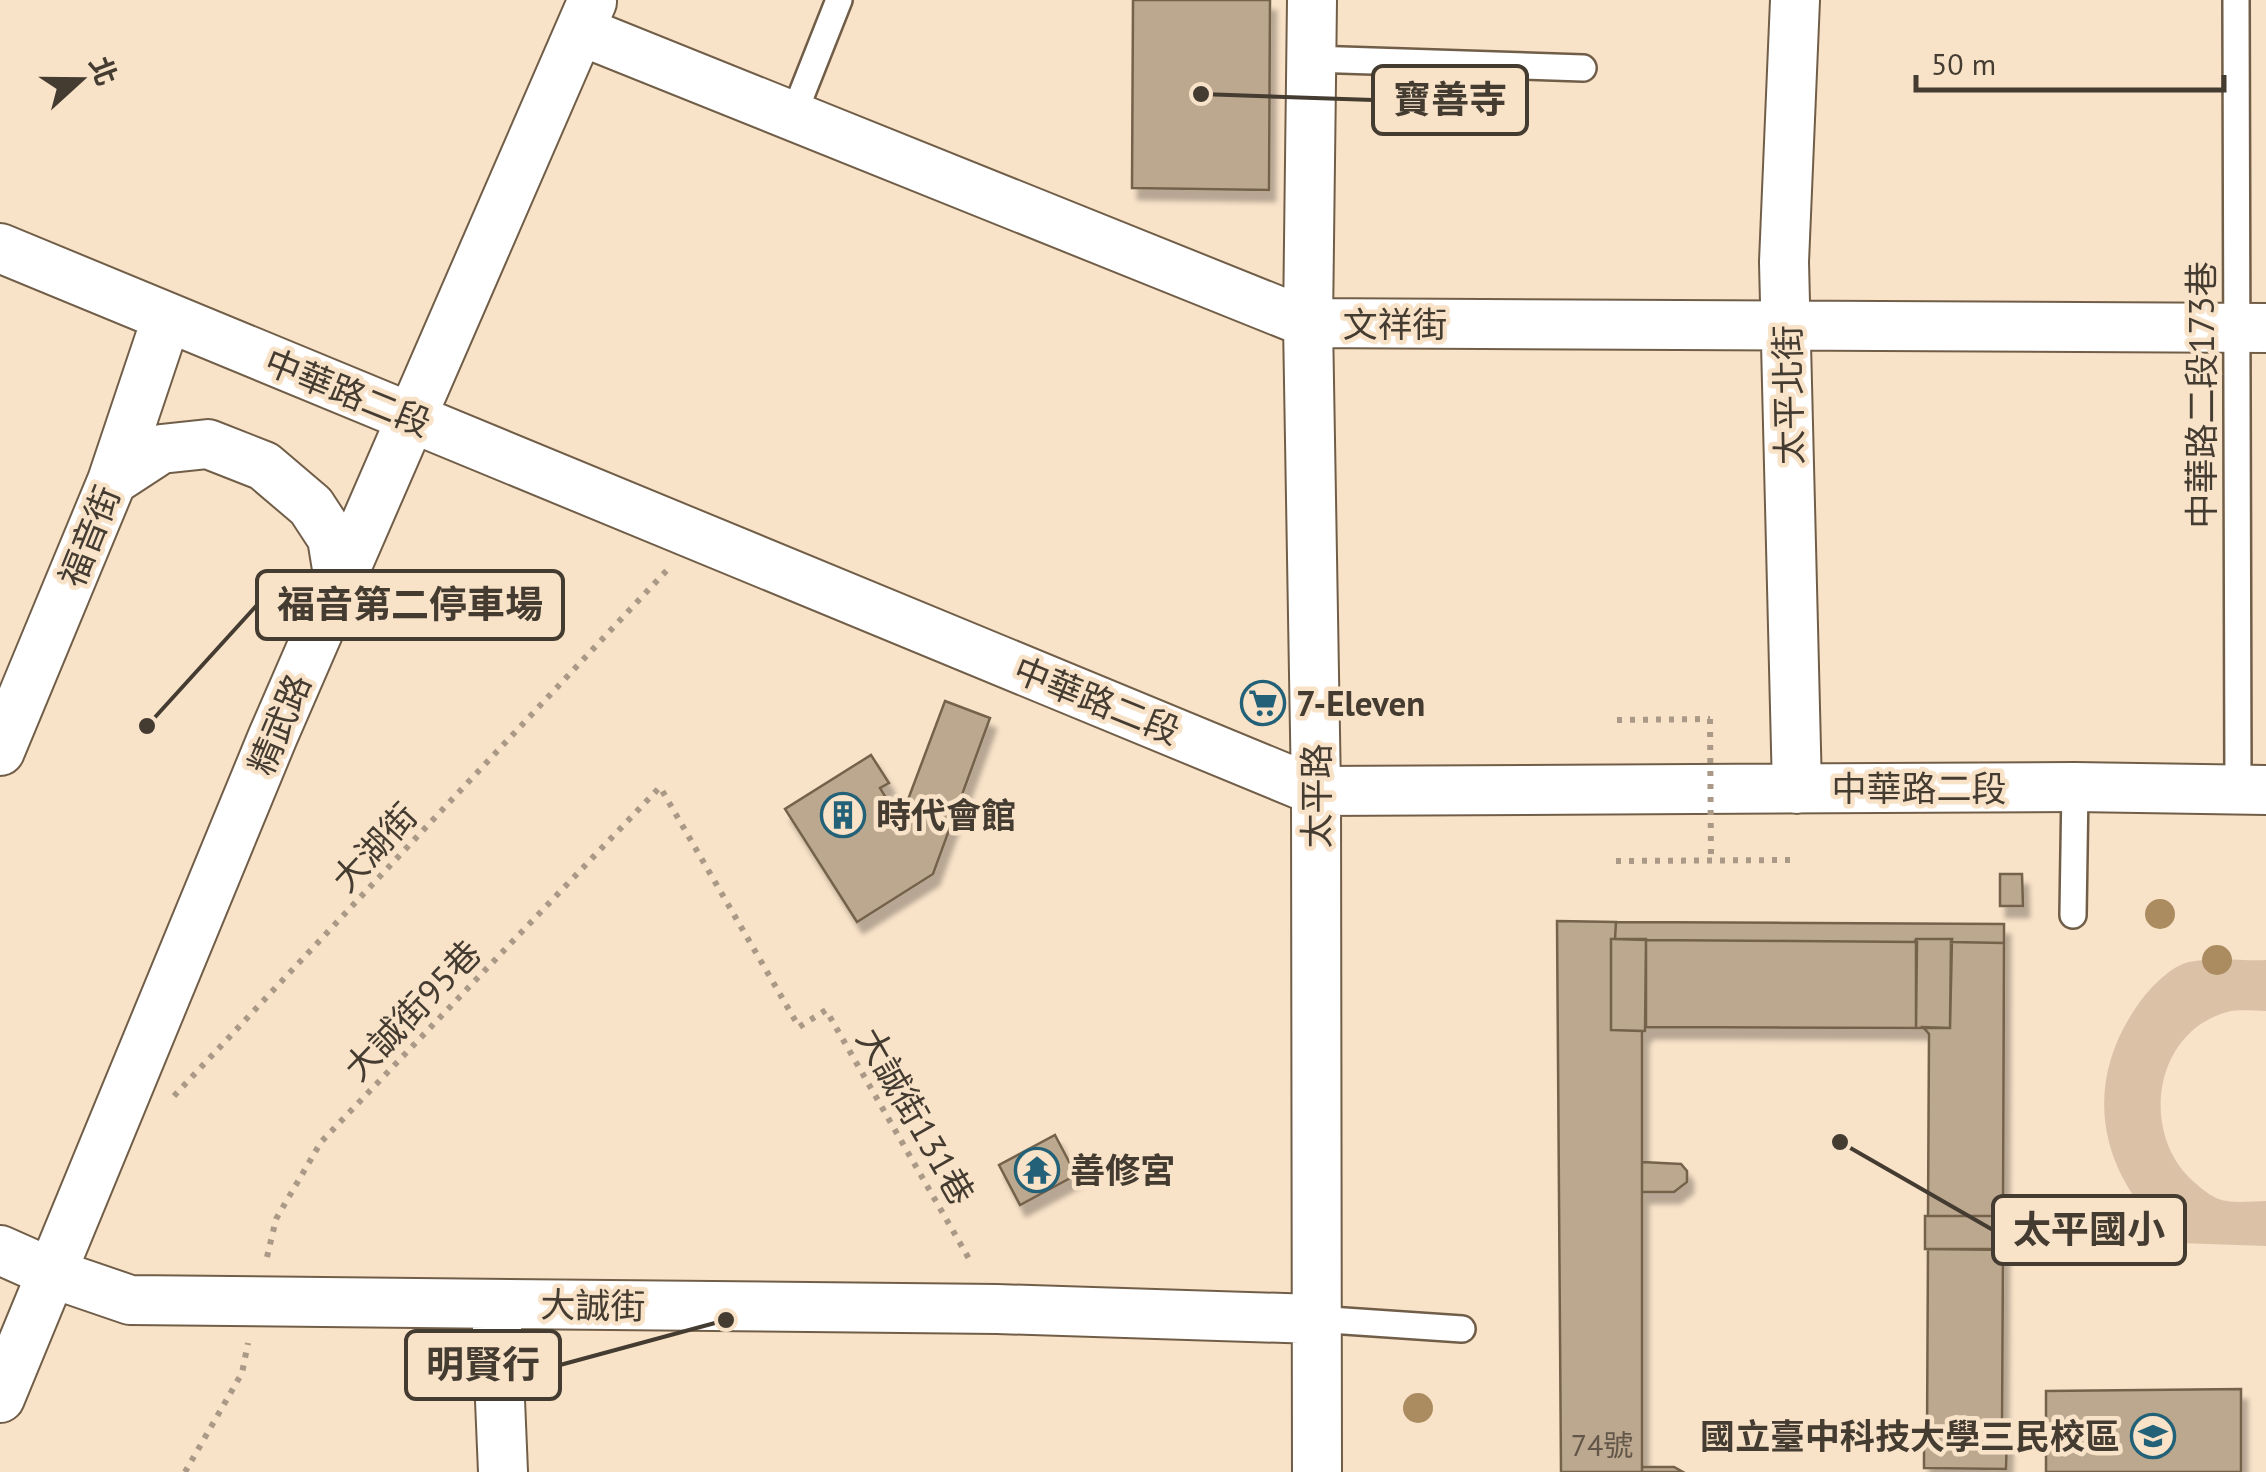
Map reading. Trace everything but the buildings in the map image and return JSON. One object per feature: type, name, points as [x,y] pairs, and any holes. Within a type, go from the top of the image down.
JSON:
[{"type":"street","name":"太平路","points":[[1312,0],[1308,323],[1316,791],[1316,1472]]},
{"type":"street","name":"太平北街","points":[[1796,0],[1784,262],[1796,789]]},
{"type":"street","name":"文祥街","points":[[586,15],[793,116],[1308,323],[2251,328]]},
{"type":"street","name":"精武路","points":[[0,1398],[340,581],[586,15]]},
{"type":"street","name":"中華路二段","points":[[0,248],[1316,791],[2075,787],[2252,790]]},
{"type":"street","name":"福音街","points":[[0,751],[112,480],[167,317]]},
{"type":"street","points":[[112,480],[161,449],[208,444],[264,466],[311,506],[332,538],[340,581]]},
{"type":"street","name":"大誠街","points":[[0,1250],[54,1274],[130,1300],[998,1309],[1315,1319]]},
{"type":"street","points":[[496,1304],[503,1472]]},
{"type":"lane","points":[[793,116],[838,0]]},
{"type":"lane","name":"中華路二段173巷","points":[[2236,0],[2251,328],[2252,790]]},
{"type":"lane","points":[[1311,58],[1584,68]]},
{"type":"lane","points":[[2072,915],[2075,787]]},
{"type":"lane","points":[[1315,1319],[1462,1329]]},
{"type":"path","name":"大湖街","points":[[166,1104],[700,536]]},
{"type":"path","points":[[1617,720],[1710,719],[1711,860]]},
{"type":"path","name":"大誠街95巷","points":[[185,1472],[242,1373],[276,1219],[321,1142],[660,787]]},
{"type":"path","name":"大誠街131巷","points":[[660,787],[798,1027],[826,1010],[998,1309]]},
{"type":"path","points":[[1616,861],[1794,860]]},
{"type":"shaded area","points":[[2218,959],[2266,960],[2266,1011],[2227,1012],[2202,1023],[2183,1041],[2169,1063],[2162,1087],[2161,1113],[2166,1139],[2177,1162],[2198,1185],[2223,1200],[2266,1201],[2266,1246],[2178,1243],[2131,1192],[2116,1163],[2107,1133],[2104,1101],[2108,1069],[2137,1006],[2174,968]]},
{"type":"place","name":"寶善寺","points":[[1201,94]]},
{"type":"place","name":"7-Eleven","points":[[1263,703]]},
{"type":"place","name":"福音第二停車場","points":[[147,726]]},
{"type":"place","name":"時代會館","points":[[843,815]]},
{"type":"place","name":"太平國小","points":[[1840,1142]]},
{"type":"place","name":"善修宮","points":[[1037,1170]]},
{"type":"place","name":"明賢行","points":[[726,1320]]},
{"type":"place","name":"國立臺中科技大學三民校區","points":[[2153,1436]]}]
